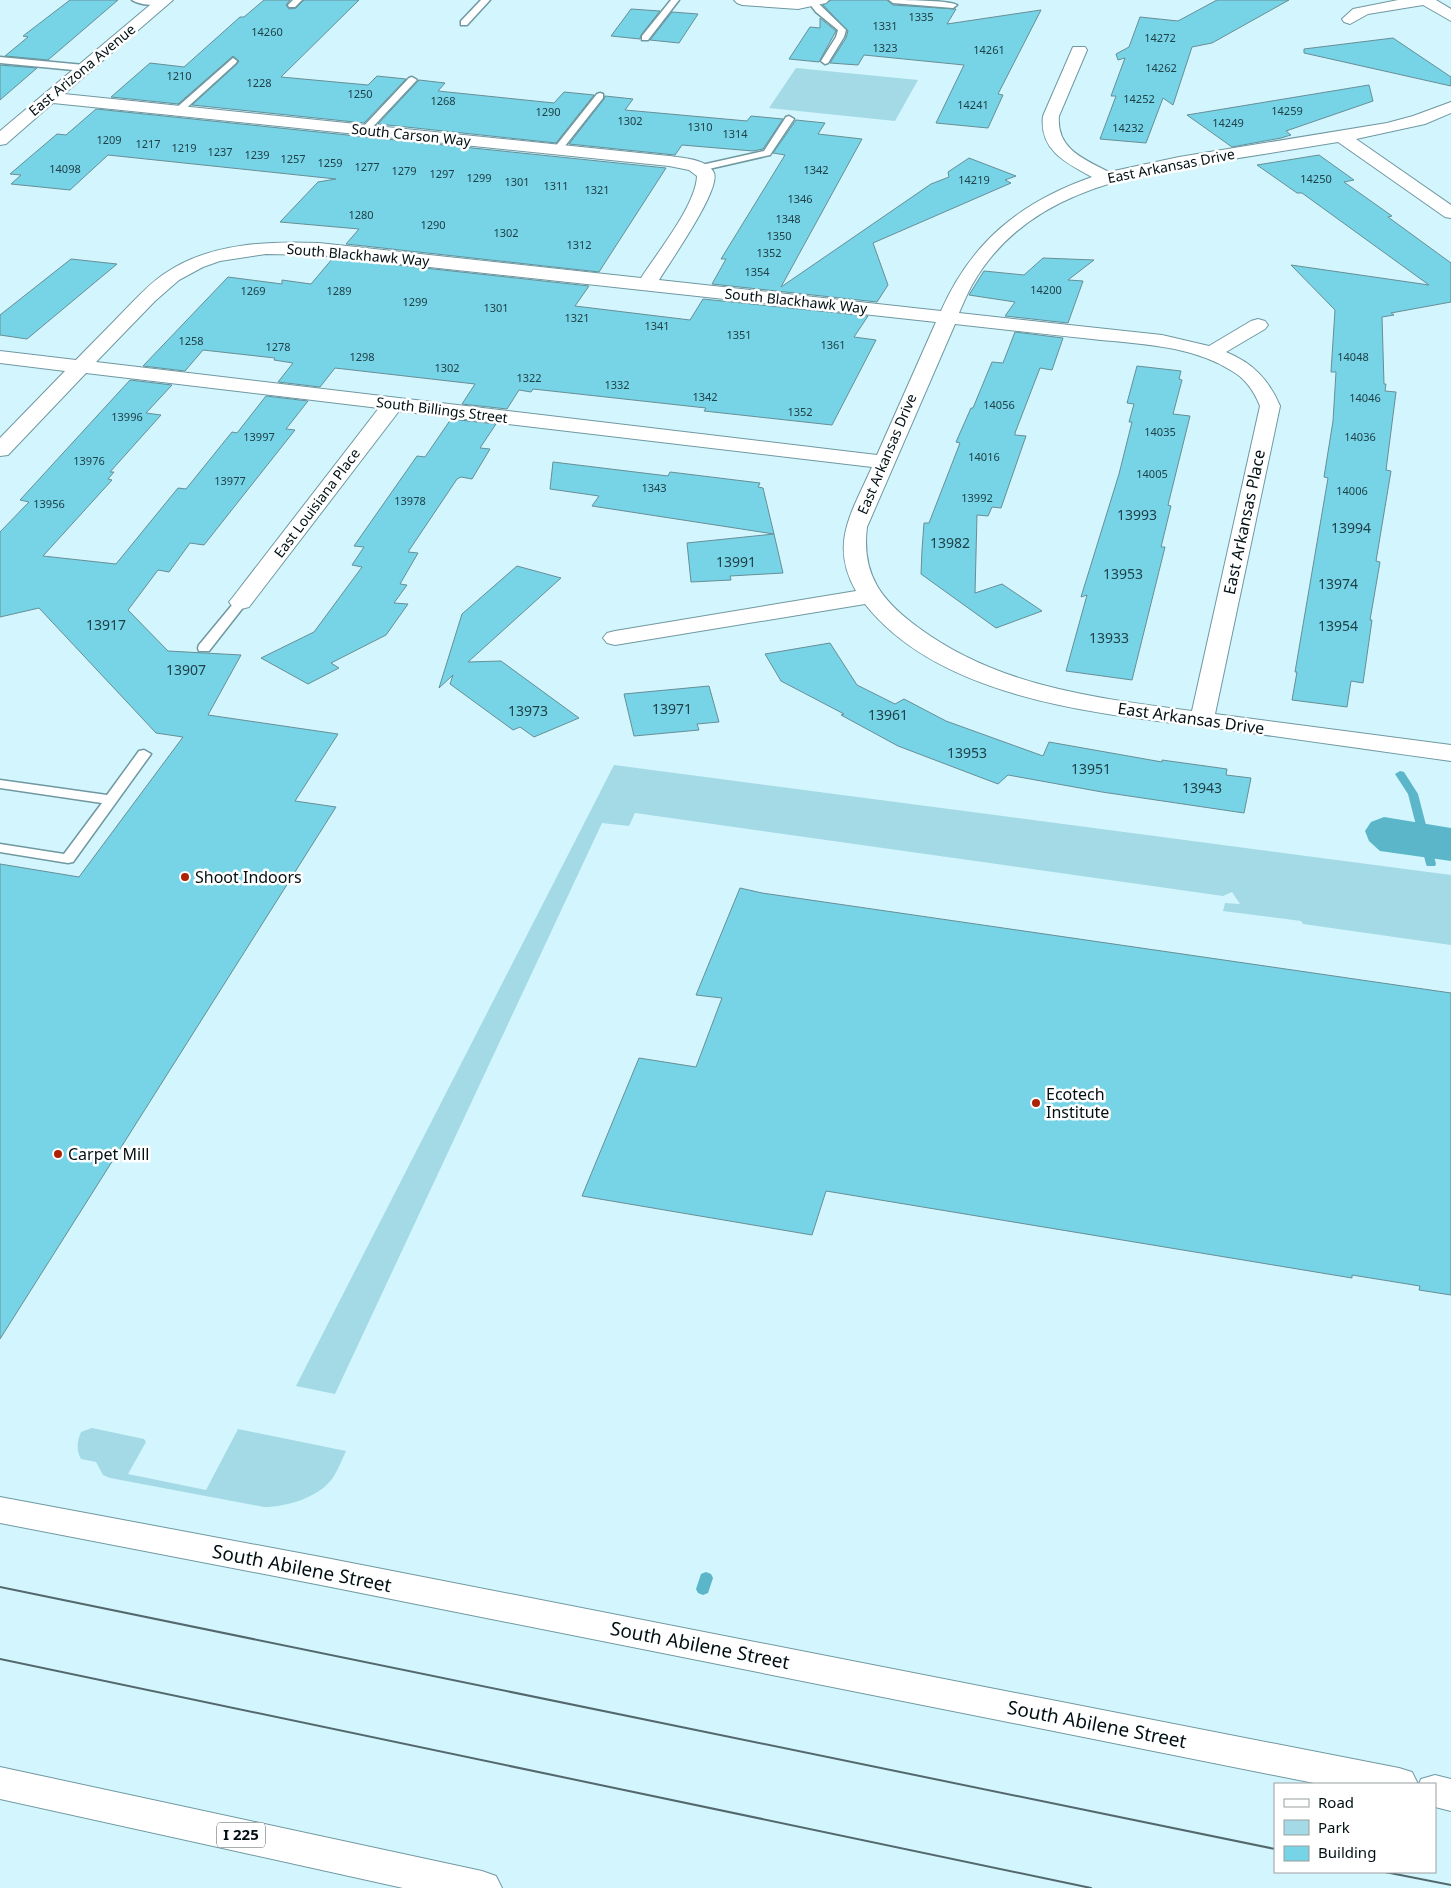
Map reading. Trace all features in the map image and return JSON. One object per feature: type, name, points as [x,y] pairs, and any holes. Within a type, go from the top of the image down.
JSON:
[{"type":"main road","points":[[742,0],[788,4],[817,1]]},
{"type":"main road","points":[[1350,19],[1365,10],[1425,0],[1451,16]]},
{"type":"main road","name":"East Arizona Avenue","points":[[0,140],[163,1]]},
{"type":"main road","points":[[1079,50],[1051,116],[1049,124],[1050,134],[1065,153],[1078,163],[1107,178]]},
{"type":"main road","name":"South Carson Way","points":[[49,98],[669,161],[700,168]]},
{"type":"main road","name":"East Arkansas Drive","points":[[1451,107],[1411,122],[1341,136],[1172,163],[1107,178],[1056,197],[1028,214],[994,243],[962,284],[856,527],[854,550],[858,573],[870,596],[886,615],[911,636],[942,656],[980,673],[1058,697],[1096,705],[1451,753]]},
{"type":"main road","points":[[1341,136],[1451,212]]},
{"type":"main road","points":[[646,285],[681,231],[707,183],[706,174],[700,168]]},
{"type":"main road","name":"South Blackhawk Way","points":[[0,450],[81,366],[173,276],[204,261],[250,250],[276,248],[318,249],[946,318]]},
{"type":"main road","name":"East Arkansas Place","points":[[946,318],[1162,342],[1211,353],[1244,369],[1258,381],[1266,393],[1270,406],[1202,719]]},
{"type":"main road","points":[[1211,353],[1258,325]]},
{"type":"main road","name":"South Billings Street","points":[[0,357],[883,462]]},
{"type":"main road","name":"East Louisiana Place","points":[[242,602],[393,404]]},
{"type":"main road","points":[[615,638],[870,596]]},
{"type":"main road","name":"South Abilene Street","points":[[0,1510],[1394,1783]]},
{"type":"main road","name":"I 225","points":[[0,1783],[482,1888]]},
{"type":"main road","points":[[1436,1791],[1451,1795]]},
{"type":"lane","points":[[136,0],[163,1]]},
{"type":"lane","points":[[464,23],[486,0]]},
{"type":"lane","points":[[645,38],[675,0]]},
{"type":"lane","points":[[893,0],[953,5]]},
{"type":"lane","points":[[817,1],[816,10],[834,21],[842,30],[840,37],[825,61]]},
{"type":"lane","points":[[0,60],[84,68]]},
{"type":"lane","points":[[178,112],[233,61]]},
{"type":"lane","points":[[365,130],[412,80]]},
{"type":"lane","points":[[558,150],[600,96]]},
{"type":"lane","points":[[700,168],[767,153],[789,119]]},
{"type":"lane","points":[[204,648],[242,602]]},
{"type":"lane","points":[[0,848],[68,859],[144,754]]},
{"type":"lane","points":[[0,784],[111,800]]},
{"type":"green space","points":[[796,68],[918,80],[895,121],[769,108]]},
{"type":"green space","points":[[614,765],[1451,875],[1451,945],[1303,924],[1301,921],[1223,911],[1225,903],[1240,904],[1232,892],[1223,896],[635,813],[629,826],[602,823],[335,1394],[296,1386]]},
{"type":"green space","points":[[92,1428],[144,1439],[146,1442],[128,1474],[206,1490],[238,1429],[346,1451],[334,1476],[321,1490],[293,1503],[264,1507],[110,1478],[103,1475],[96,1462],[81,1459],[78,1452],[81,1432]]},
{"type":"shaded area","points":[[1384,817],[1451,828],[1451,861],[1380,851],[1369,841],[1365,831],[1371,822]]},
{"type":"building","points":[[70,0],[118,0],[48,60],[5,56],[28,37],[23,36]]},
{"type":"building","points":[[264,0],[290,0],[286,5],[289,9],[296,8],[304,0],[359,0],[281,77],[368,85],[377,76],[406,79],[364,123],[192,105],[237,64],[239,61],[233,56],[178,104],[111,97],[150,63],[184,67],[240,17],[244,17]]},
{"type":"building","points":[[831,0],[887,0],[893,5],[956,9],[947,24],[1041,10],[998,94],[1003,95],[988,128],[936,123],[964,65],[864,55],[858,65],[830,63],[846,38],[848,31],[823,5]]},
{"type":"building","points":[[1217,0],[1289,0],[1212,43],[1192,47],[1173,105],[1163,98],[1146,143],[1100,139],[1116,96],[1111,96],[1125,58],[1118,60],[1116,54],[1129,47],[1140,17],[1178,21]]},
{"type":"building","points":[[631,9],[660,11],[641,35],[640,39],[611,36]]},
{"type":"building","points":[[672,12],[698,14],[679,43],[650,40]]},
{"type":"building","points":[[820,18],[836,31],[819,62],[789,59],[810,27],[820,28]]},
{"type":"building","points":[[1393,38],[1451,77],[1451,86],[1304,53],[1304,49]]},
{"type":"building","points":[[0,65],[37,68],[0,100]]},
{"type":"building","points":[[419,80],[445,83],[438,91],[554,103],[564,92],[594,95],[556,143],[378,124]]},
{"type":"building","points":[[1369,85],[1373,101],[1286,131],[1291,135],[1232,147],[1187,115]]},
{"type":"building","points":[[605,96],[633,99],[625,110],[747,121],[751,116],[783,119],[763,149],[753,151],[682,145],[675,155],[569,144]]},
{"type":"building","points":[[96,109],[666,168],[599,272],[346,244],[359,229],[280,222],[318,182],[336,179],[108,155],[70,190],[11,184],[21,175],[10,174],[57,134],[66,135]]},
{"type":"building","points":[[796,120],[825,123],[818,134],[862,139],[781,287],[931,184],[949,177],[948,172],[969,158],[1016,176],[1005,180],[1011,183],[873,243],[888,285],[877,302],[712,284],[726,259],[721,259],[785,155],[773,153]]},
{"type":"building","points":[[1319,155],[1354,180],[1344,182],[1392,216],[1388,217],[1451,263],[1451,302],[1391,313],[1394,315],[1382,317],[1385,391],[1396,392],[1386,470],[1391,471],[1376,561],[1380,562],[1370,620],[1372,620],[1363,683],[1351,681],[1347,707],[1292,700],[1297,672],[1295,672],[1328,478],[1324,477],[1333,421],[1336,372],[1331,372],[1335,310],[1291,265],[1429,285],[1302,193],[1297,193],[1257,165]]},
{"type":"building","points":[[333,258],[589,286],[575,306],[690,320],[703,299],[868,316],[854,337],[876,340],[832,425],[704,411],[706,408],[533,389],[531,392],[519,390],[507,409],[462,404],[475,384],[335,368],[320,387],[278,382],[293,363],[274,360],[275,358],[203,350],[185,371],[143,366],[228,277],[282,284],[282,280],[311,284]]},
{"type":"building","points":[[1043,258],[1094,260],[1068,280],[1083,281],[1068,323],[1005,316],[1015,302],[969,295],[984,271],[1024,275]]},
{"type":"building","points":[[71,259],[117,264],[27,339],[0,335],[0,315]]},
{"type":"building","points":[[1015,332],[1063,338],[1052,370],[1040,368],[1015,433],[1015,435],[1026,436],[1001,508],[992,507],[988,516],[977,515],[975,593],[1002,584],[1042,611],[996,628],[921,574],[922,550],[924,523],[929,523],[960,443],[956,442],[971,408],[973,408],[992,362],[1003,363]]},
{"type":"building","points":[[1137,366],[1181,371],[1179,379],[1182,380],[1173,414],[1190,416],[1168,505],[1171,506],[1161,547],[1165,547],[1132,680],[1066,671],[1087,595],[1081,597],[1119,474],[1132,422],[1129,422],[1134,404],[1127,403]]},
{"type":"building","points":[[130,380],[172,385],[146,413],[161,415],[110,472],[114,472],[108,479],[112,480],[43,556],[116,564],[178,488],[186,489],[232,432],[237,433],[266,396],[308,401],[286,429],[295,430],[204,545],[190,543],[169,572],[158,570],[128,610],[168,651],[241,655],[208,715],[338,734],[295,801],[336,807],[0,1339],[0,864],[79,877],[183,737],[156,733],[39,608],[0,617],[0,532],[29,502],[20,500]]},
{"type":"building","points":[[451,419],[496,424],[480,448],[490,449],[472,479],[461,477],[457,479],[408,552],[418,553],[400,584],[407,585],[394,603],[408,604],[386,635],[331,663],[339,668],[308,684],[261,658],[314,632],[362,567],[352,565],[364,547],[354,546],[417,456],[425,457]]},
{"type":"building","points":[[553,462],[668,476],[670,472],[760,483],[758,487],[763,488],[774,534],[592,506],[599,496],[550,489]]},
{"type":"building","points":[[774,534],[783,573],[730,576],[731,580],[691,582],[687,543]]},
{"type":"building","points":[[517,566],[561,578],[468,662],[501,661],[579,718],[534,737],[520,727],[513,730],[450,684],[453,675],[439,688],[462,614]]},
{"type":"building","points":[[830,643],[857,685],[895,704],[904,699],[946,721],[1043,756],[1049,742],[1162,762],[1162,760],[1227,769],[1226,775],[1251,778],[1244,813],[1102,792],[1008,775],[998,784],[898,746],[841,715],[844,714],[781,681],[765,654]]},
{"type":"building","points":[[709,686],[719,722],[697,724],[699,730],[634,736],[624,694]]},
{"type":"building","name":"Ecotech Institute","points":[[740,888],[762,893],[1451,993],[1451,1295],[1419,1290],[1420,1286],[1352,1275],[1352,1278],[826,1191],[812,1235],[582,1196],[639,1058],[696,1067],[722,998],[696,995]]},
{"type":"waterway","points":[[1400,774],[1413,794],[1431,864]]},
{"type":"waterway","points":[[703,1589],[706,1578]]},
{"type":"tram line","points":[[0,1587],[1274,1849]]},
{"type":"tram line","points":[[0,1659],[1091,1888]]},
{"type":"tram line","points":[[1390,1873],[1451,1885]]},
{"type":"place","name":"Shoot Indoors","points":[[185,877]]},
{"type":"place","name":"Ecotech Institute","points":[[1036,1103]]},
{"type":"place","name":"Carpet Mill","points":[[58,1154]]}]
